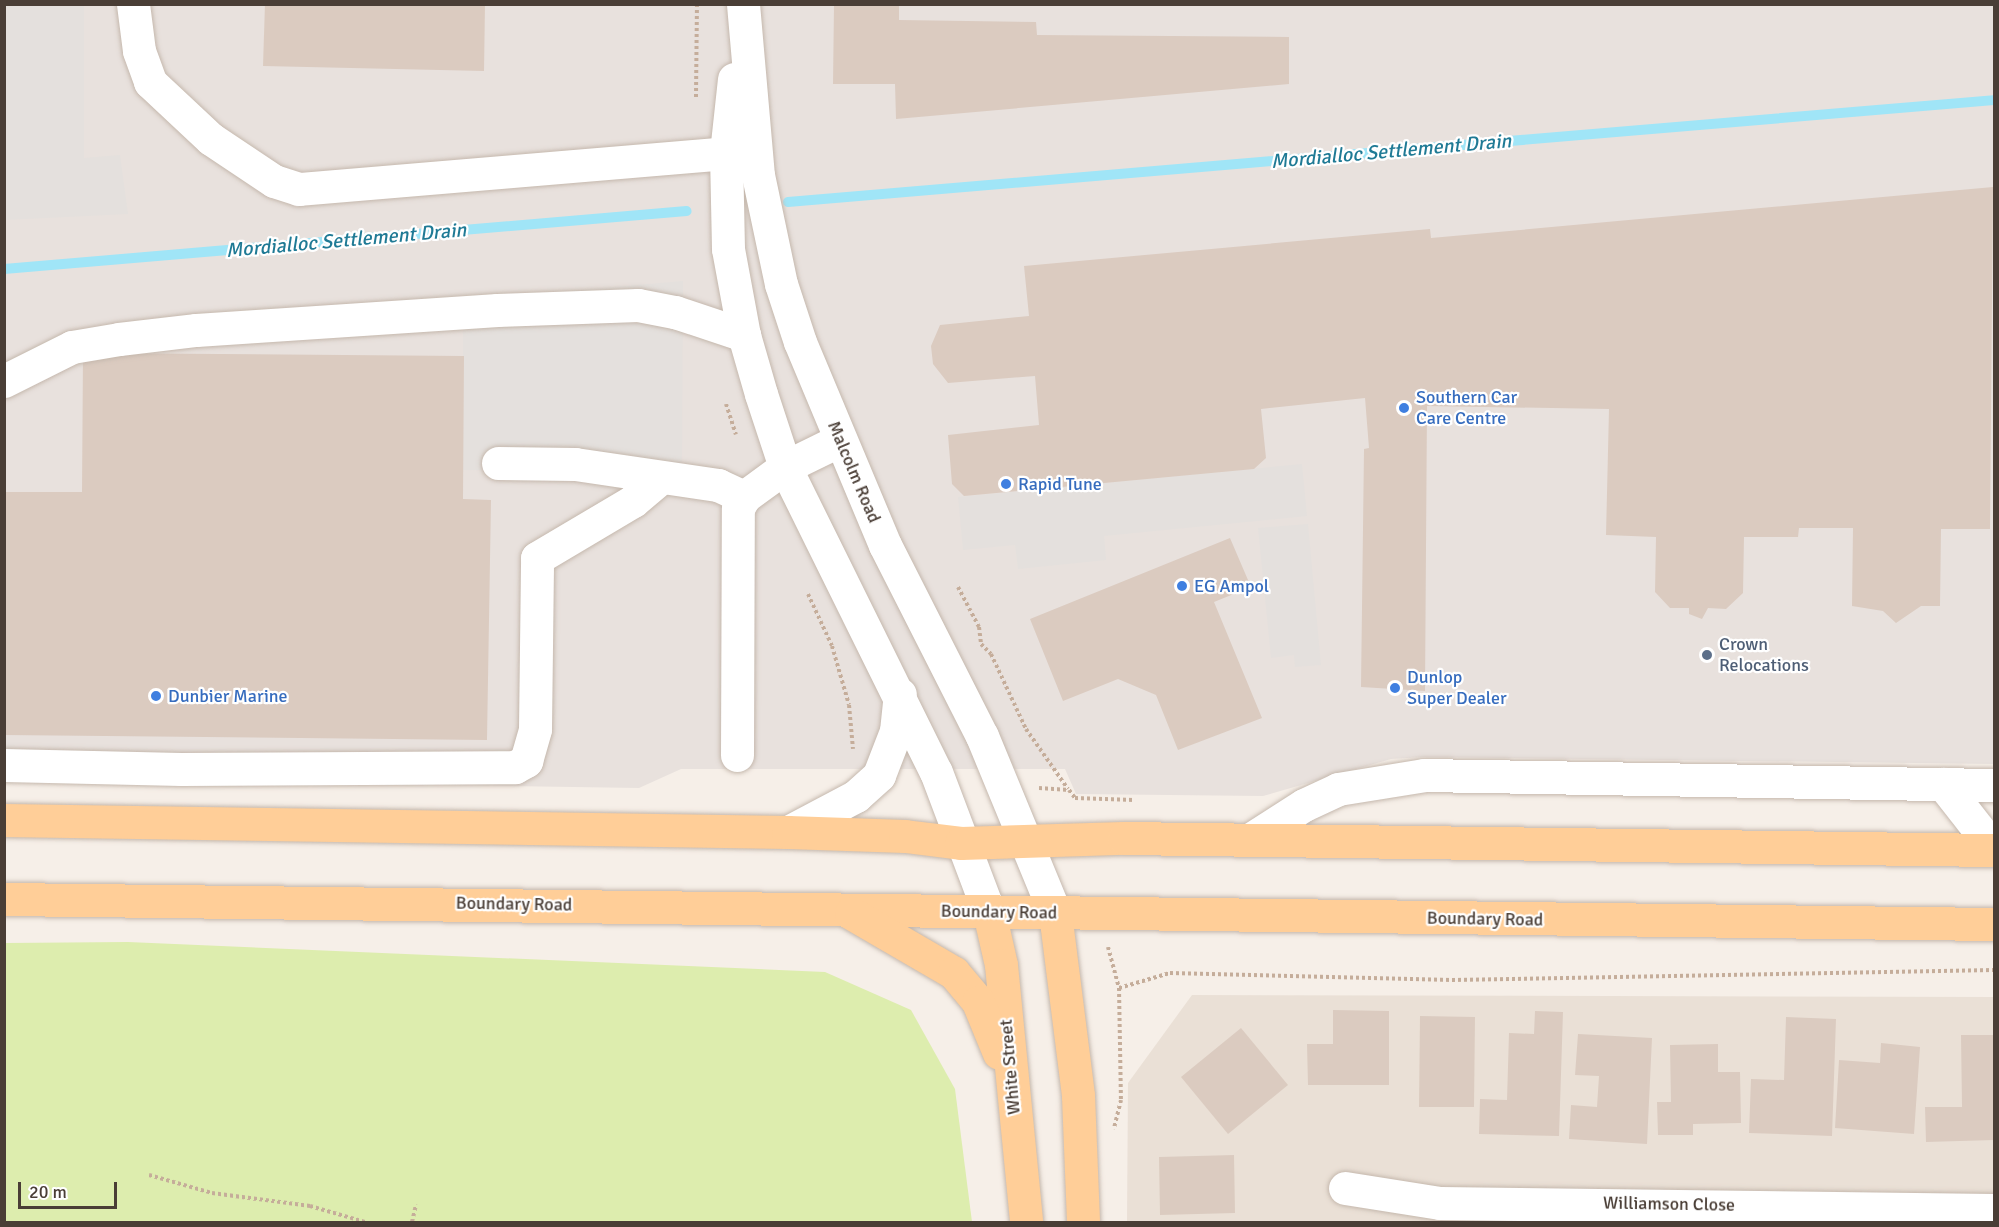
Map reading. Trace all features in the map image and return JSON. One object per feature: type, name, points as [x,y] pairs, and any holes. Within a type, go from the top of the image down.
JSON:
[{"type":"main road","points":[[4,820],[789,832],[905,836],[962,843],[1028,843],[1079,838],[1995,849]]},
{"type":"main road","name":"Boundary Road","points":[[4,899],[1995,924]]},
{"type":"main road","points":[[843,909],[901,939],[954,973],[978,1002],[1010,1080]]},
{"type":"main road","name":"White Street","points":[[989,912],[1001,965],[1010,1080],[1026,1222]]},
{"type":"main road","points":[[1055,913],[1078,1096],[1083,1222]]},
{"type":"street","points":[[133,4],[139,51],[150,82],[211,139],[274,181],[299,189],[741,152]]},
{"type":"street","name":"Malcolm Road","points":[[742,4],[741,152],[728,249],[744,335],[785,467],[825,554],[900,694],[989,912]]},
{"type":"street","name":"Malcolm Road","points":[[741,152],[800,342],[840,440],[885,545],[982,736],[1055,913]]},
{"type":"street","points":[[4,381],[72,347],[119,339],[196,330],[497,310],[638,305],[675,312],[744,335]]},
{"type":"street","points":[[737,755],[736,531],[744,497],[785,467],[840,440]]},
{"type":"street","points":[[498,463],[575,464],[659,479],[718,485],[744,497]]},
{"type":"street","points":[[4,765],[181,769],[515,767],[526,761],[535,729],[537,558],[633,501],[659,479]]},
{"type":"street","points":[[789,832],[856,796],[879,775],[896,731],[900,694]]},
{"type":"street","points":[[1251,839],[1304,805],[1338,789],[1398,777],[1995,785]]},
{"type":"street","points":[[1943,784],[1995,849]]},
{"type":"street","name":"Williamson Close","points":[[1345,1188],[1440,1203],[1995,1210]]},
{"type":"path","points":[[957,587],[979,627],[981,644],[991,654],[1026,729],[1069,790]]},
{"type":"path","points":[[1075,798],[1074,813],[1079,838]]},
{"type":"path","points":[[1098,914],[1119,988],[1121,1100],[1114,1131]]},
{"type":"path","points":[[1119,988],[1170,973],[1452,980],[1995,970]]},
{"type":"path","points":[[149,1175],[212,1193],[310,1206],[365,1222]]},
{"type":"path","points":[[412,1222],[416,1204]]},
{"type":"shaded area","points":[[5,5],[1994,5],[1994,764],[1423,757],[1391,759],[1263,796],[1076,794],[1065,769],[681,769],[639,788],[5,778]]},
{"type":"shaded area","points":[[5,5],[84,5],[84,158],[120,155],[128,214],[5,220]]},
{"type":"shaded area","points":[[683,281],[682,472],[463,470],[463,300]]},
{"type":"shaded area","points":[[1302,464],[1307,516],[1104,536],[1106,560],[1018,569],[1015,545],[963,550],[958,497]]},
{"type":"shaded area","points":[[1308,524],[1321,665],[1295,667],[1294,655],[1271,658],[1258,528]]},
{"type":"shaded area","points":[[1192,995],[1994,997],[1994,1222],[1127,1222],[1128,1083]]},
{"type":"green space","points":[[128,942],[825,972],[911,1010],[955,1089],[972,1222],[5,1222],[5,943]]},
{"type":"building","points":[[265,4],[485,4],[484,71],[263,66]]},
{"type":"building","points":[[834,4],[899,4],[899,20],[1036,22],[1037,35],[1289,37],[1289,84],[896,119],[895,84],[833,84]]},
{"type":"building","points":[[1993,187],[1990,529],[1941,529],[1940,606],[1921,606],[1896,623],[1883,611],[1852,606],[1853,528],[1799,528],[1798,537],[1744,537],[1743,593],[1726,609],[1708,608],[1702,619],[1689,614],[1689,608],[1670,608],[1655,592],[1656,537],[1606,535],[1609,409],[1427,406],[1425,691],[1361,687],[1364,449],[1369,448],[1365,398],[1261,409],[1266,458],[1254,469],[964,496],[952,484],[948,435],[1039,425],[1035,376],[948,383],[933,364],[931,346],[940,325],[1029,316],[1024,266],[1430,229],[1431,238]]},
{"type":"building","points":[[83,353],[464,356],[463,499],[491,500],[487,740],[4,735],[4,492],[82,492]]},
{"type":"building","points":[[1230,538],[1251,587],[1214,602],[1262,718],[1178,750],[1156,695],[1118,679],[1063,701],[1030,619]]},
{"type":"building","points":[[1333,1010],[1389,1011],[1389,1085],[1308,1085],[1307,1044],[1333,1044]]},
{"type":"building","points":[[1535,1011],[1563,1012],[1559,1136],[1479,1134],[1480,1099],[1507,1100],[1509,1033],[1534,1034]]},
{"type":"building","points":[[1420,1016],[1475,1017],[1474,1107],[1419,1107]]},
{"type":"building","points":[[1786,1017],[1836,1019],[1832,1136],[1749,1133],[1751,1079],[1784,1080]]},
{"type":"building","points":[[1241,1028],[1288,1085],[1228,1134],[1181,1077]]},
{"type":"building","points":[[1578,1034],[1652,1038],[1647,1144],[1569,1139],[1571,1105],[1597,1107],[1599,1076],[1575,1075]]},
{"type":"building","points":[[1961,1035],[1994,1035],[1994,1140],[1926,1142],[1925,1107],[1962,1107]]},
{"type":"building","points":[[1881,1043],[1920,1047],[1914,1134],[1835,1128],[1839,1060],[1880,1063]]},
{"type":"building","points":[[1718,1044],[1718,1072],[1740,1072],[1741,1123],[1693,1124],[1693,1135],[1658,1135],[1657,1102],[1671,1102],[1670,1045]]},
{"type":"building","points":[[1234,1155],[1235,1213],[1160,1215],[1159,1157]]},
{"type":"waterway","name":"Mordialloc Settlement Drain","points":[[788,202],[1994,100]]},
{"type":"waterway","name":"Mordialloc Settlement Drain","points":[[4,269],[687,211]]},
{"type":"place","name":"Southern Car Care Centre","points":[[1404,408]]},
{"type":"place","name":"Rapid Tune","points":[[1006,484]]},
{"type":"place","name":"EG Ampol","points":[[1182,586]]},
{"type":"place","name":"Crown Relocations","points":[[1707,655]]},
{"type":"place","name":"Dunlop Super Dealer","points":[[1395,688]]},
{"type":"place","name":"Dunbier Marine","points":[[156,696]]}]
